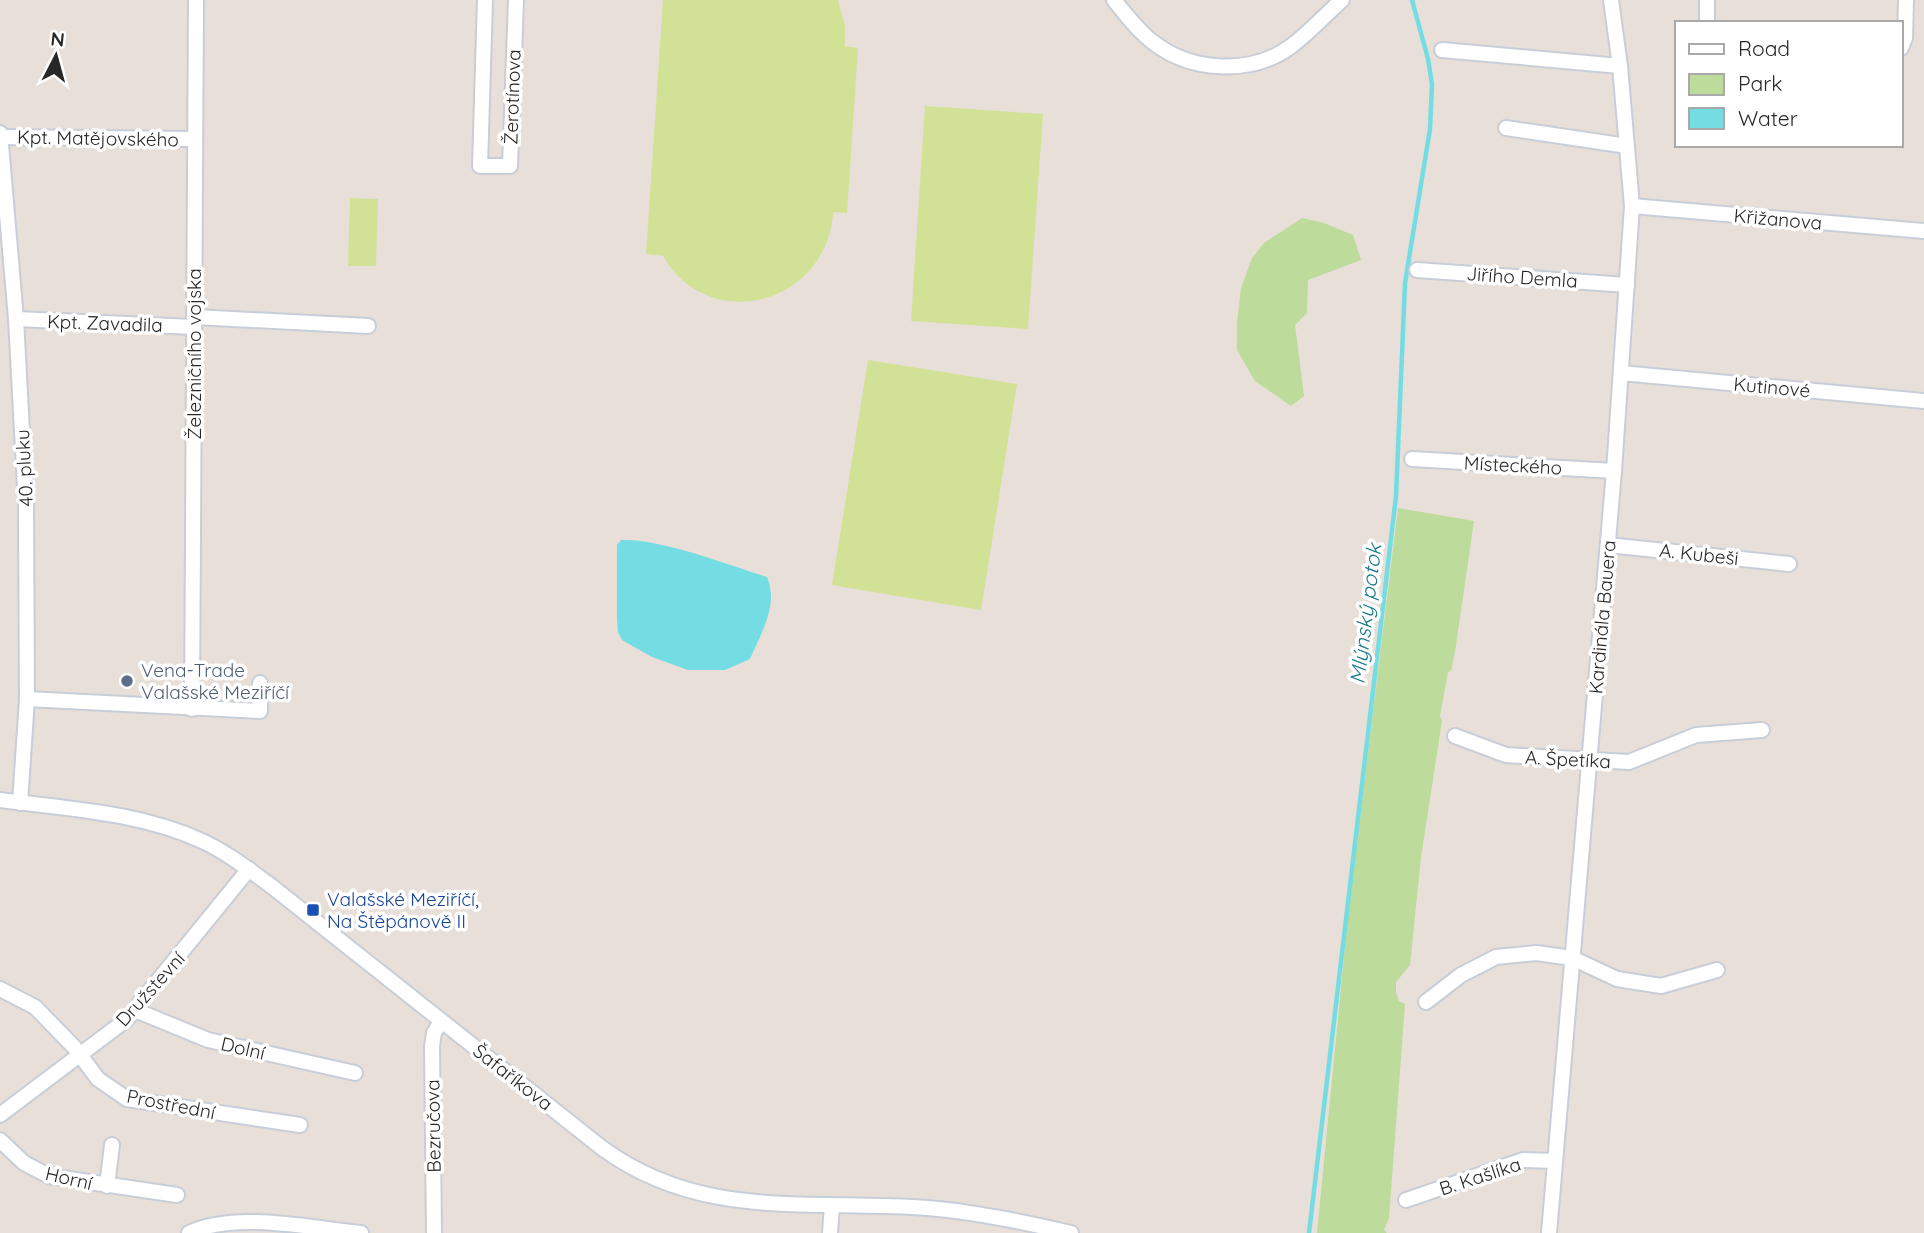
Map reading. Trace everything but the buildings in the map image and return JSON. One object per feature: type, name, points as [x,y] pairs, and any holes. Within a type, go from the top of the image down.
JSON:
[{"type":"street","name":"Železničního vojska","points":[[192,709],[196,0]]},
{"type":"street","name":"Žerotínova","points":[[485,0],[480,166],[510,166],[516,0]]},
{"type":"street","points":[[1114,0],[1154,43],[1181,58],[1210,66],[1240,66],[1265,60],[1289,47],[1342,0]]},
{"type":"street","name":"Kardinála Bauera","points":[[1549,1233],[1614,471],[1632,206],[1620,66],[1611,0]]},
{"type":"street","points":[[1707,0],[1707,21]]},
{"type":"street","points":[[1903,43],[1906,0]]},
{"type":"street","points":[[1442,50],[1620,66]]},
{"type":"street","points":[[1506,128],[1627,146]]},
{"type":"street","name":"Kpt. Matějovského","points":[[0,136],[195,139]]},
{"type":"street","name":"40. pluku","points":[[0,136],[16,320],[26,506],[27,699],[20,803]]},
{"type":"street","name":"Křižanova","points":[[1632,206],[1924,231]]},
{"type":"street","name":"Jiřího Demla","points":[[1417,270],[1627,285]]},
{"type":"street","name":"Kpt. Zavadila","points":[[16,320],[368,326]]},
{"type":"street","name":"Kutinové","points":[[1621,373],[1924,401]]},
{"type":"street","name":"Místeckého","points":[[1412,459],[1614,471]]},
{"type":"street","name":"A. Kubeši","points":[[1608,545],[1789,564]]},
{"type":"street","points":[[27,699],[192,709],[260,710],[260,683]]},
{"type":"street","name":"A. Špetíka","points":[[1455,736],[1506,755],[1629,762],[1696,735],[1762,730]]},
{"type":"street","name":"Šafaříkova","points":[[0,800],[118,816],[164,827],[204,842],[249,869],[602,1148],[648,1177],[681,1189],[725,1199],[947,1210],[1071,1233]]},
{"type":"street","name":"Družstevní","points":[[0,1115],[135,1010],[249,869]]},
{"type":"street","points":[[1426,1002],[1461,975],[1496,957],[1535,953],[1572,958],[1617,979],[1661,986],[1717,970]]},
{"type":"street","name":"Prostřední","points":[[0,989],[35,1007],[80,1055],[98,1079],[127,1099],[300,1125]]},
{"type":"street","name":"Dolní","points":[[135,1010],[208,1040],[355,1073]]},
{"type":"street","name":"Bezručova","points":[[434,1233],[432,1046],[434,1032],[441,1020]]},
{"type":"street","name":"Horní","points":[[0,1140],[23,1163],[49,1176],[177,1195]]},
{"type":"street","name":"Horní","points":[[107,1186],[112,1144]]},
{"type":"street","name":"B. Kašlíka","points":[[1406,1200],[1523,1160],[1555,1161]]},
{"type":"street","points":[[830,1233],[832,1206]]},
{"type":"street","points":[[189,1233],[202,1227],[249,1222],[361,1233]]},
{"type":"green space","points":[[663,0],[838,0],[845,26],[845,46],[858,48],[847,213],[833,212],[826,243],[811,269],[789,287],[764,298],[736,302],[709,296],[684,281],[663,256],[646,254]]},
{"type":"green space","points":[[925,106],[1043,114],[1028,329],[911,321]]},
{"type":"green space","points":[[350,198],[378,199],[376,266],[348,266]]},
{"type":"green space","points":[[1302,218],[1324,223],[1353,235],[1361,260],[1308,280],[1307,313],[1295,325],[1304,396],[1291,406],[1255,381],[1237,350],[1237,324],[1241,288],[1252,258],[1264,243]]},
{"type":"green space","points":[[868,360],[1017,384],[981,610],[832,585]]},
{"type":"green space","points":[[1398,508],[1474,521],[1455,652],[1451,671],[1448,672],[1440,716],[1442,721],[1421,857],[1410,965],[1396,982],[1399,1001],[1405,1004],[1389,1218],[1384,1230],[1387,1233],[1317,1233],[1348,916]]},
{"type":"water","points":[[621,540],[674,548],[767,577],[770,608],[750,659],[725,670],[688,670],[652,657],[622,640],[617,619],[617,545]]},
{"type":"waterway","name":"Mlýnský potok","points":[[1309,1233],[1396,496],[1405,283],[1430,129],[1432,84],[1412,0]]},
{"type":"place","name":"Vena-Trade Valašské Meziříčí","points":[[127,681]]},
{"type":"place","name":"Valašské Meziříčí, Na Štěpánově II","points":[[313,910]]}]
